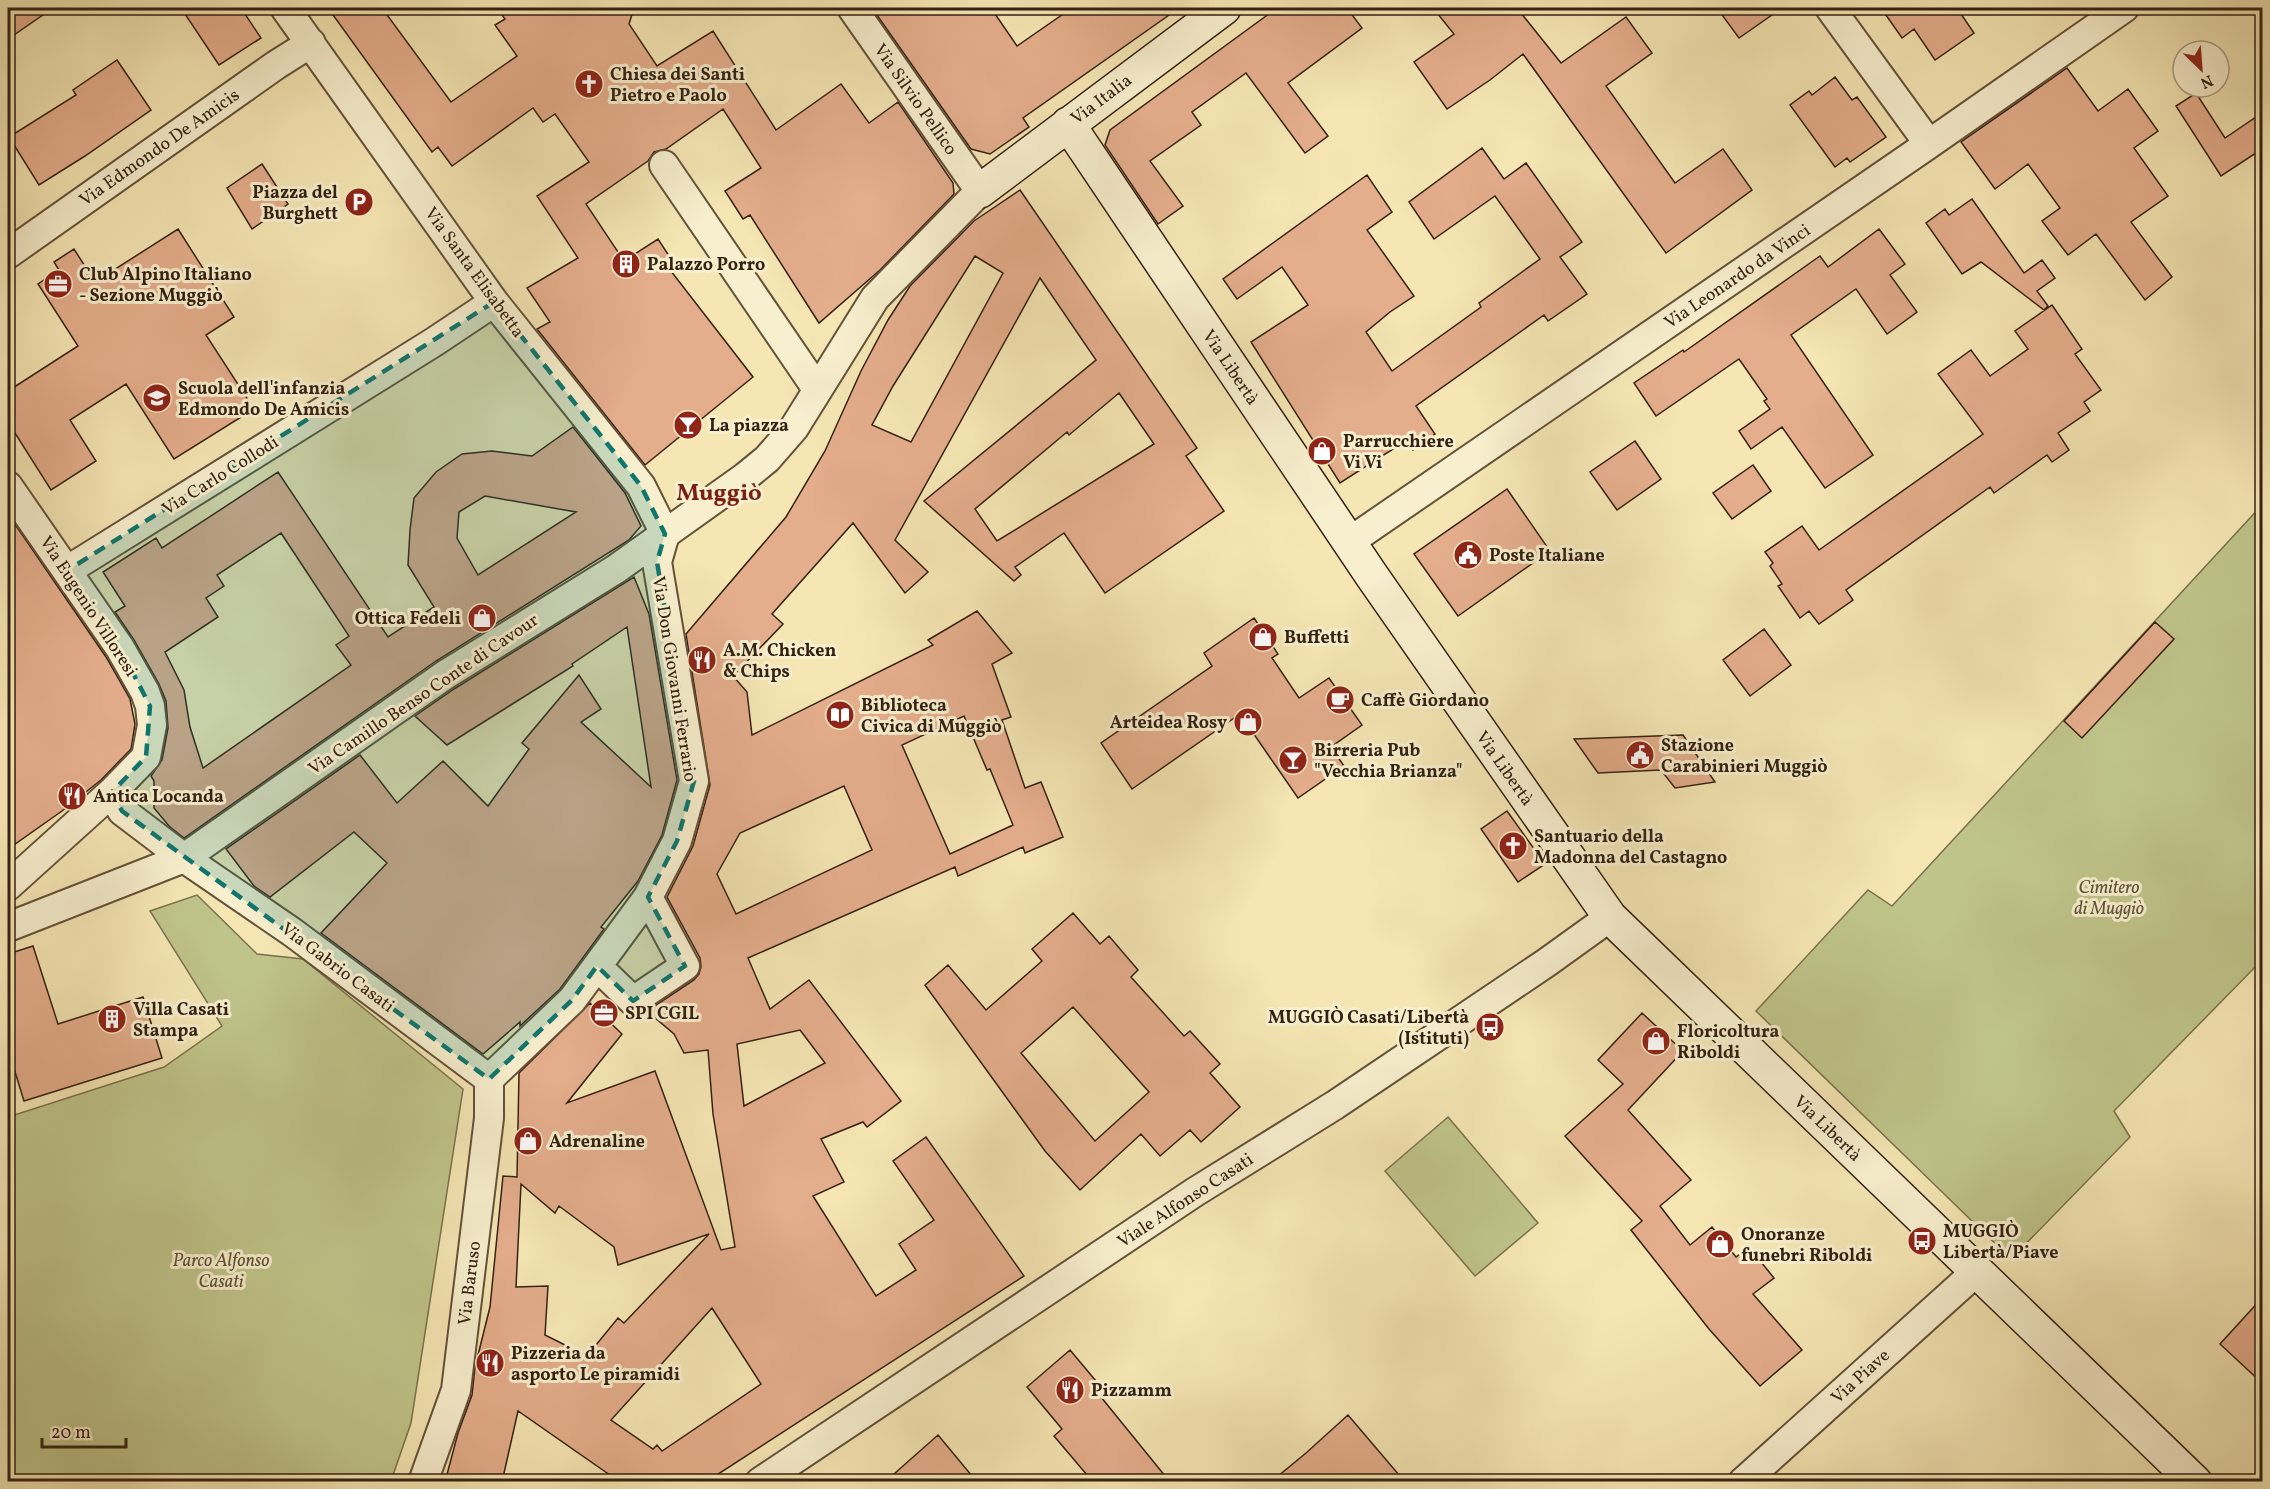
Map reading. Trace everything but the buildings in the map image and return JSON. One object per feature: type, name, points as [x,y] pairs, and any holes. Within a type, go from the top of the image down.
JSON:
[{"type":"street","name":"Via Santa Elisabetta","points":[[285,8],[494,302],[641,486],[664,534]]},
{"type":"street","name":"Via Silvio Pellico","points":[[852,8],[980,191]]},
{"type":"street","name":"Via Italia","points":[[980,191],[1224,8]]},
{"type":"street","points":[[1830,8],[1929,144]]},
{"type":"street","name":"Via Leonardo da Vinci","points":[[1349,542],[2124,8]]},
{"type":"street","name":"Via Edmondo De Amicis","points":[[8,254],[276,64],[311,43]]},
{"type":"street","name":"Via Libertà","points":[[1068,124],[1349,542],[1610,917],[2195,1482]]},
{"type":"street","points":[[664,165],[817,389]]},
{"type":"street","name":"Via Camillo Benso Conte di Cavour","points":[[8,927],[184,858],[445,675],[616,568],[745,477],[767,459],[794,428],[875,298],[980,191]]},
{"type":"street","name":"Via Carlo Collodi","points":[[68,570],[414,355],[494,302]]},
{"type":"street","name":"Via Eugenio Villoresi","points":[[8,486],[120,648],[145,692],[150,706],[152,725],[146,757],[112,792],[8,886]]},
{"type":"street","name":"Via Don Giovanni Ferrario","points":[[489,1079],[572,1000],[648,897],[678,841],[694,781],[657,562],[664,534]]},
{"type":"street","name":"Via Gabrio Casati","points":[[112,792],[122,811],[184,858],[292,932],[489,1079]]},
{"type":"street","points":[[597,966],[633,1001],[685,966],[648,897]]},
{"type":"street","name":"Viale Alfonso Casati","points":[[760,1482],[1195,1192],[1335,1105],[1610,917]]},
{"type":"street","name":"Via Baruso","points":[[423,1482],[456,1390],[489,1118],[489,1079]]},
{"type":"street","name":"Via Piave","points":[[1743,1482],[1977,1271]]},
{"type":"highlighted area","points":[[494,302],[641,486],[665,534],[657,562],[694,781],[677,841],[648,897],[685,966],[633,1001],[597,966],[572,1000],[489,1079],[122,811],[112,792],[146,757],[150,706],[120,648],[68,570]]},
{"type":"green space","name":"Cimitero di Muggiò","points":[[2262,505],[2262,960],[2114,1111],[2130,1137],[2011,1259],[1756,1011],[1868,890],[1892,906]]},
{"type":"green space","name":"Parco Alfonso Casati","points":[[197,895],[257,954],[303,959],[463,1089],[411,1423],[391,1481],[8,1481],[8,1117],[164,1067],[222,1026],[150,911]]},
{"type":"green space","points":[[1448,1117],[1538,1223],[1475,1276],[1385,1171]]},
{"type":"place","name":"Chiesa dei Santi Pietro e Paolo","points":[[589,84]]},
{"type":"place","name":"Piazza del Burghett","points":[[359,202]]},
{"type":"place","name":"Palazzo Porro","points":[[626,264]]},
{"type":"place","name":"Club Alpino Italiano - Sezione Muggiò","points":[[58,284]]},
{"type":"place","name":"Scuola dell'infanzia Edmondo De Amicis","points":[[157,398]]},
{"type":"place","name":"La piazza","points":[[688,425]]},
{"type":"place","name":"Parrucchiere Vi Vi","points":[[1322,451]]},
{"type":"place","name":"Poste Italiane","points":[[1468,555]]},
{"type":"place","name":"Ottica Fedeli","points":[[482,618]]},
{"type":"place","name":"Buffetti","points":[[1263,637]]},
{"type":"place","name":"A.M. Chicken & Chips","points":[[702,660]]},
{"type":"place","name":"Caffè Giordano","points":[[1340,700]]},
{"type":"place","name":"Biblioteca Civica di Muggiò","points":[[840,715]]},
{"type":"place","name":"Arteidea Rosy","points":[[1248,722]]},
{"type":"place","name":"Stazione Carabinieri Muggiò","points":[[1640,755]]},
{"type":"place","name":"Birreria Pub \"Vecchia Brianza\"","points":[[1293,760]]},
{"type":"place","name":"Antica Locanda","points":[[72,796]]},
{"type":"place","name":"Santuario della Madonna del Castagno","points":[[1513,846]]},
{"type":"place","name":"SPI CGIL","points":[[604,1013]]},
{"type":"place","name":"Villa Casati Stampa","points":[[112,1019]]},
{"type":"place","name":"MUGGIÒ Casati/Libertà (Istituti)","points":[[1490,1027]]},
{"type":"place","name":"Floricoltura Riboldi","points":[[1656,1041]]},
{"type":"place","name":"Adrenaline","points":[[528,1141]]},
{"type":"place","name":"MUGGIÒ Libertà/Piave","points":[[1922,1241]]},
{"type":"place","name":"Onoranze funebri Riboldi","points":[[1720,1244]]},
{"type":"place","name":"Pizzeria da asporto Le piramidi","points":[[490,1363]]},
{"type":"place","name":"Pizzamm","points":[[1070,1390]]},
{"type":"district","name":"Muggiò","points":[[719,492]]}]
